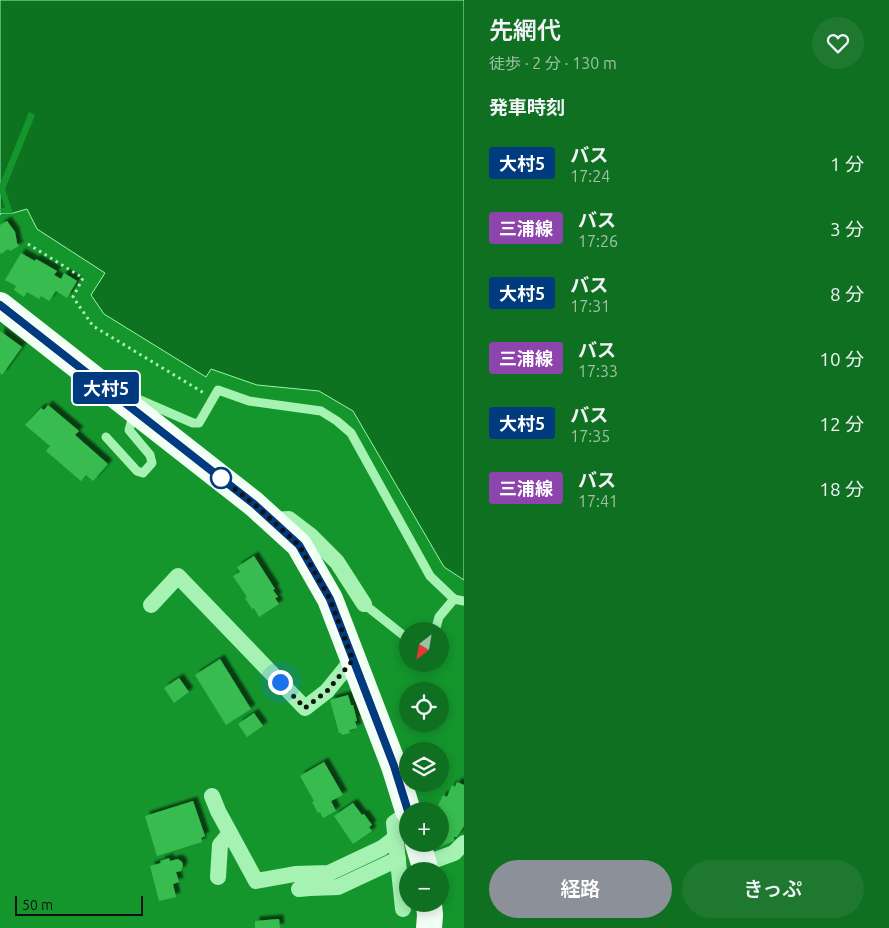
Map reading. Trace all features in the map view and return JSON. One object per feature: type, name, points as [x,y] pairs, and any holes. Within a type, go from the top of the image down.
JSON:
[{"type":"main road","points":[[0,305],[254,504],[299,545],[330,599],[394,766],[405,802]]},
{"type":"main road","points":[[429,928],[430,912]]},
{"type":"street","points":[[271,520],[289,519],[310,535],[336,562],[364,604]]},
{"type":"street","points":[[152,605],[178,576],[305,708],[327,691],[353,660]]},
{"type":"street","points":[[212,796],[218,811],[256,881],[295,874],[329,873],[382,848],[412,855],[454,852],[464,843]]},
{"type":"street","points":[[399,819],[394,823],[399,832]]},
{"type":"street","points":[[218,877],[220,845],[230,833]]},
{"type":"street","points":[[299,889],[338,887],[412,855]]},
{"type":"lane","points":[[106,437],[137,470],[143,473],[152,463],[150,455],[129,430],[129,406],[140,400],[194,423],[199,423],[218,390],[249,401],[321,411],[351,433],[430,576],[454,599],[464,601]]},
{"type":"lane","points":[[438,622],[439,617],[454,599]]},
{"type":"lane","points":[[364,604],[399,632]]},
{"type":"path","points":[[28,244],[83,278],[73,297],[92,326],[213,399]]},
{"type":"shaded area","points":[[0,0],[464,0],[464,580],[444,567],[353,411],[319,391],[257,385],[211,369],[206,377],[104,314],[91,295],[105,273],[37,229],[27,209],[13,213],[2,213],[0,215]]},
{"type":"pier","points":[[29,112],[35,115],[5,189],[13,213],[2,213],[0,209],[5,207],[0,193],[0,184]]},
{"type":"building","points":[[7,221],[15,232],[19,246],[10,251],[8,249],[1,254],[0,225]]},
{"type":"building","points":[[21,253],[57,271],[54,275],[61,279],[64,273],[77,281],[67,298],[56,291],[49,301],[41,296],[39,299],[27,292],[24,297],[14,290],[16,286],[5,280]]},
{"type":"building","points":[[0,331],[22,347],[2,375],[0,373]]},
{"type":"building","points":[[48,405],[79,431],[75,435],[108,464],[93,481],[86,475],[81,481],[46,451],[50,446],[25,425],[41,408],[44,410]]},
{"type":"building","points":[[254,556],[275,589],[273,590],[278,597],[275,598],[279,604],[259,617],[245,598],[247,597],[233,576],[240,572],[237,567]]},
{"type":"building","points":[[220,659],[251,709],[226,725],[195,675]]},
{"type":"building","points":[[179,678],[189,692],[174,703],[164,688]]},
{"type":"building","points":[[348,695],[351,705],[353,705],[357,728],[349,730],[350,733],[342,735],[339,733],[330,700]]},
{"type":"building","points":[[254,713],[263,726],[247,737],[238,724]]},
{"type":"building","points":[[324,762],[343,795],[331,801],[336,811],[323,818],[320,812],[318,813],[312,802],[314,801],[300,776]]},
{"type":"building","points":[[457,782],[464,785],[464,826],[457,837],[454,837],[454,841],[449,843],[449,802],[440,802],[443,795],[447,797],[452,785],[455,787]]},
{"type":"building","points":[[193,801],[205,836],[201,838],[202,842],[157,856],[145,816]]},
{"type":"building","points":[[353,803],[372,825],[369,827],[372,831],[353,844],[334,816]]},
{"type":"building","points":[[169,858],[170,861],[178,859],[182,862],[183,866],[181,871],[176,872],[179,882],[173,884],[176,897],[159,901],[150,866],[161,863],[160,861]]},
{"type":"building","points":[[279,919],[280,928],[255,928],[255,921]]},
{"type":"bus line","name":"大村5","points":[[0,305],[254,504],[299,545],[330,599],[394,766],[405,802]]},
{"type":"route","points":[[221,478],[254,504],[299,545],[330,599],[353,660],[327,691],[305,708],[280,682]]}]
